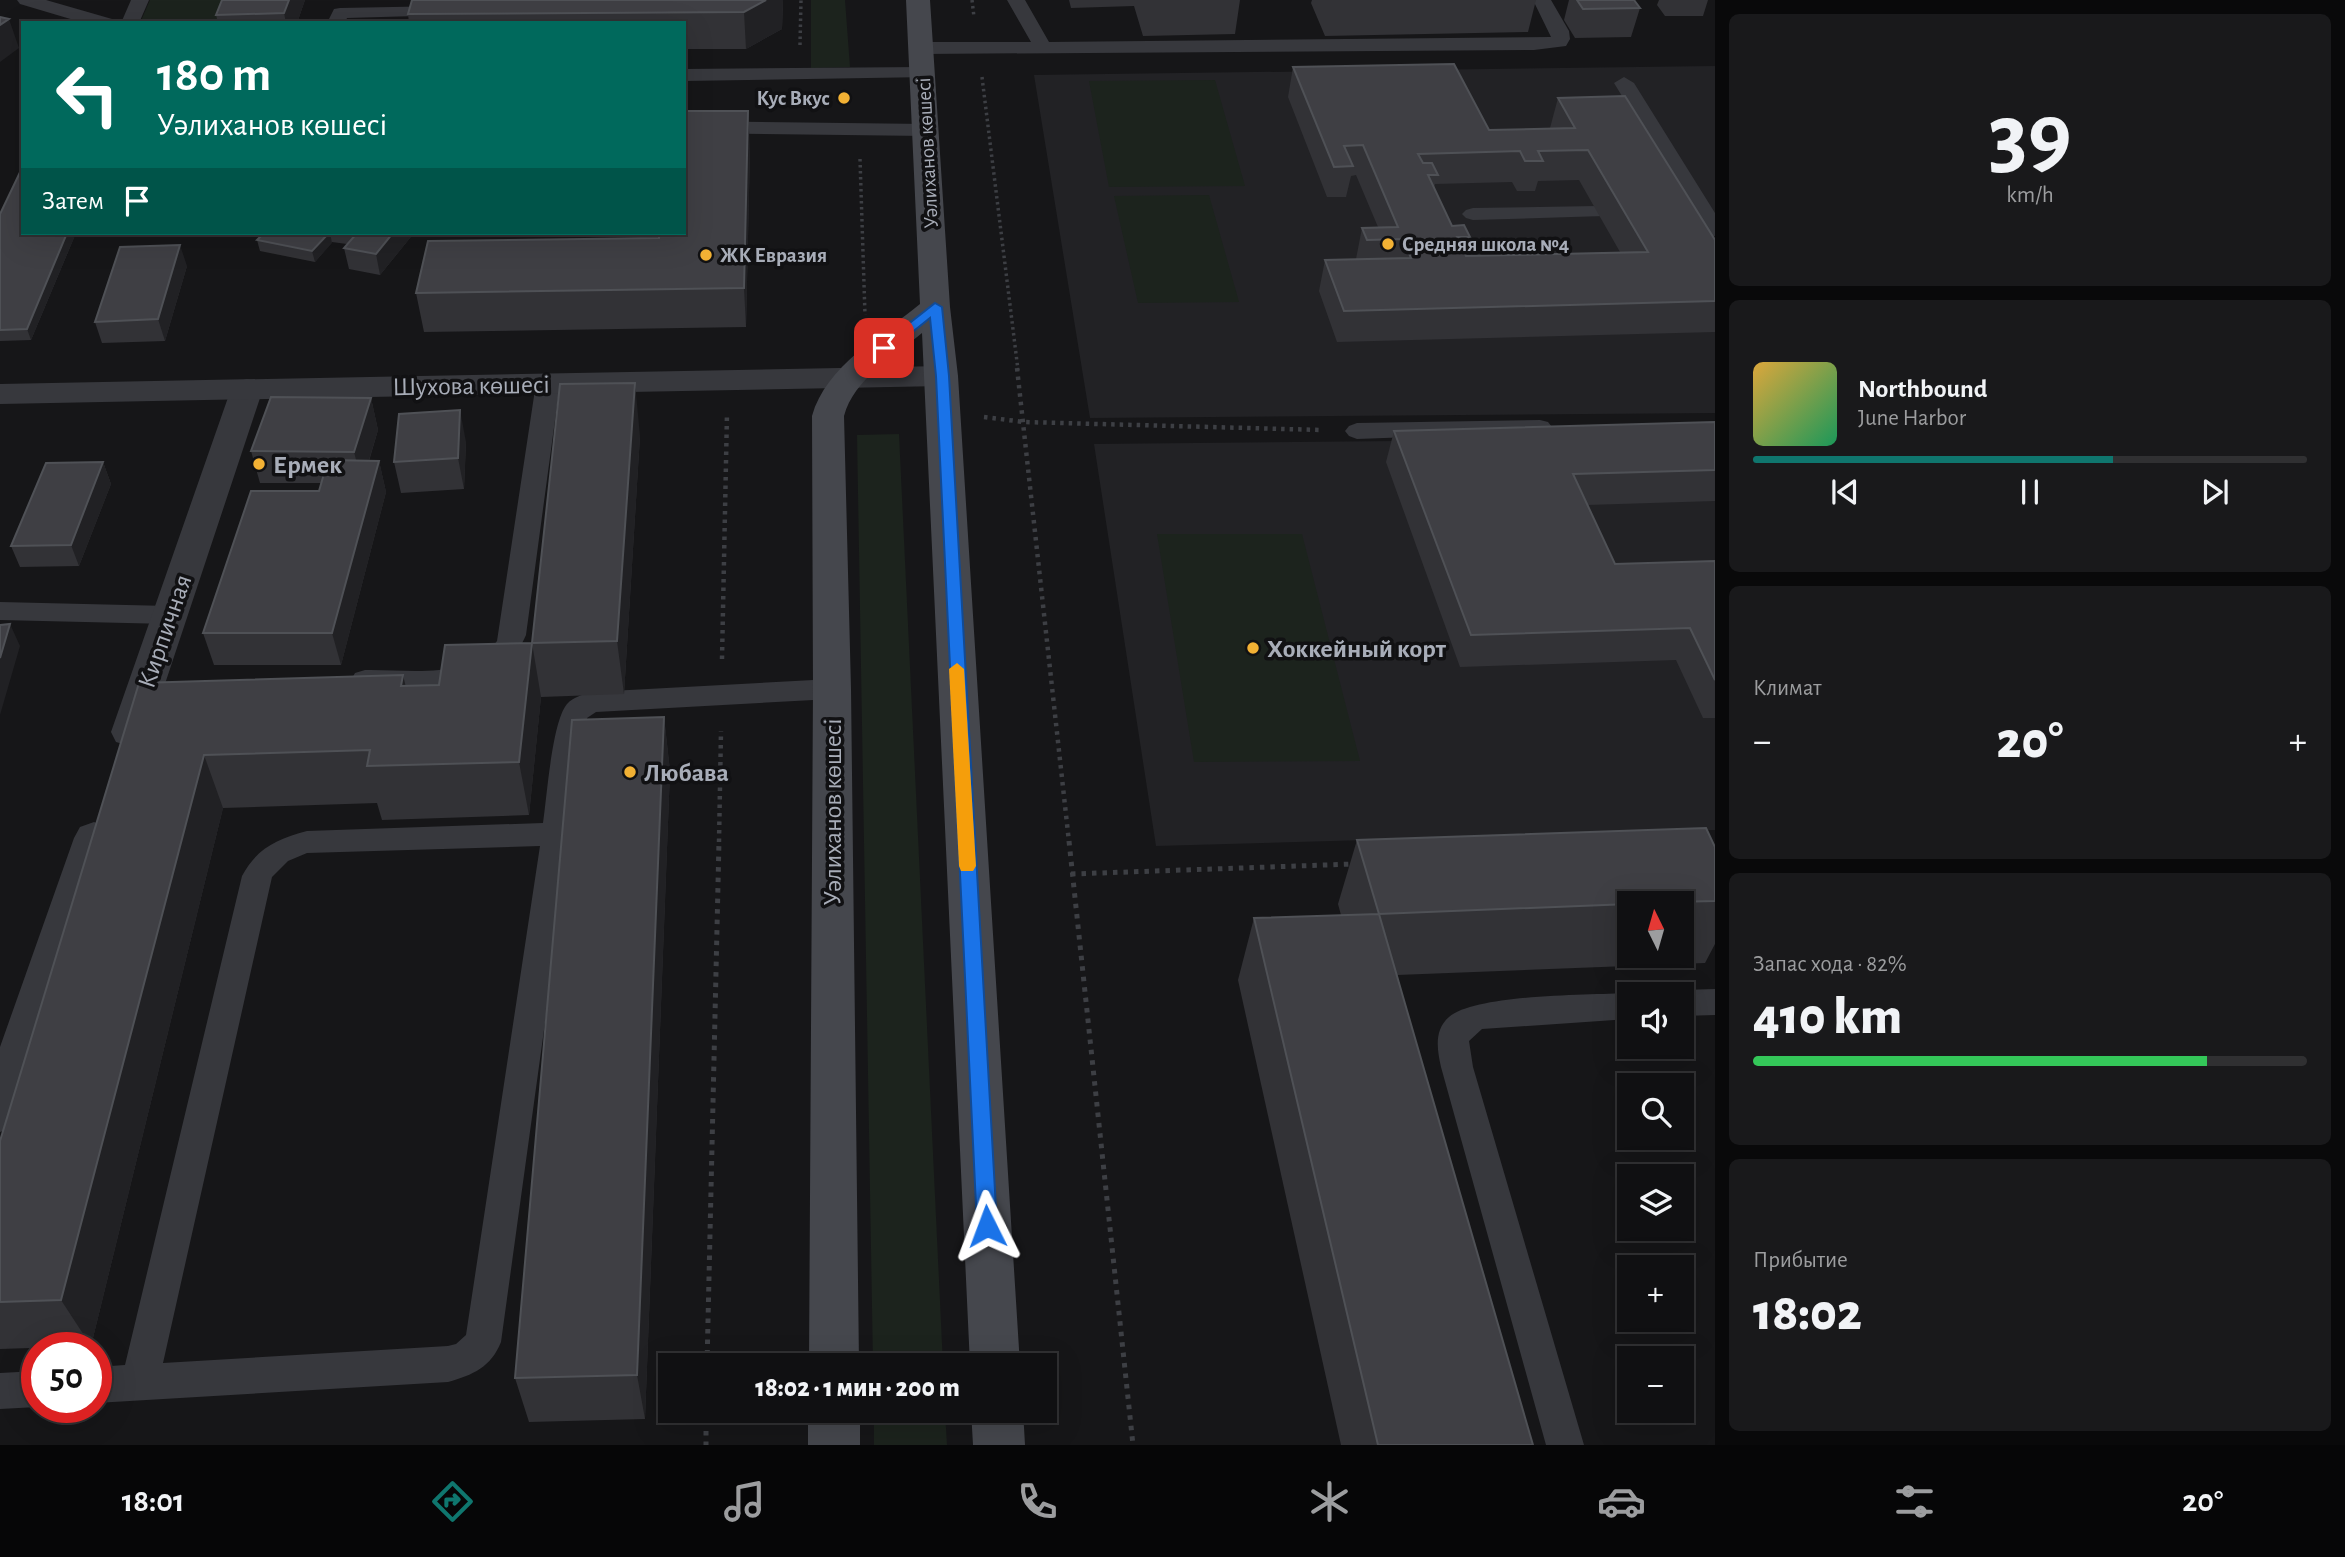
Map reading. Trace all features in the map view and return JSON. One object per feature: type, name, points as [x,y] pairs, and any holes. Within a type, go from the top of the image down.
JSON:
[{"type":"main road","name":"Уәлиханов көшесі","points":[[918,0],[935,307],[942,376],[994,1353]]},
{"type":"main road","name":"Уәлиханов көшесі","points":[[834,1353],[832,689],[828,416],[833,398],[857,370],[935,307]]},
{"type":"main road","points":[[834,1423],[834,1445]]},
{"type":"main road","points":[[998,1423],[999,1445]]},
{"type":"street","name":"Шухова көшесі","points":[[0,394],[729,380],[857,370],[942,376]]},
{"type":"street","name":"Кирпичная","points":[[119,765],[159,688],[169,615],[247,389]]},
{"type":"street","points":[[2,1103],[106,804]]},
{"type":"lane","points":[[131,21],[140,0]]},
{"type":"lane","points":[[1016,0],[1043,47]]},
{"type":"lane","points":[[686,75],[800,75],[922,61],[978,48],[1520,45],[1559,42],[1560,31],[1542,0]]},
{"type":"lane","points":[[38,2],[99,21]]},
{"type":"lane","points":[[340,12],[461,10]]},
{"type":"lane","points":[[1624,83],[1715,230]]},
{"type":"lane","points":[[686,127],[926,130]]},
{"type":"lane","points":[[1679,210],[1703,210]]},
{"type":"lane","points":[[1473,214],[1597,212]]},
{"type":"lane","points":[[338,681],[449,677],[475,673],[495,661],[506,650],[513,635],[548,383]]},
{"type":"lane","points":[[1357,430],[1564,426]]},
{"type":"lane","points":[[0,611],[169,615]]},
{"type":"lane","points":[[112,1384],[448,1364],[465,1360],[476,1353],[485,1328],[573,717],[579,708],[592,702],[832,689]]},
{"type":"lane","points":[[139,1382],[257,876],[263,864],[275,853],[307,842],[555,834]]},
{"type":"lane","points":[[1694,1003],[1715,1002]]},
{"type":"lane","points":[[1566,1445],[1457,1067],[1453,1037],[1459,1026],[1480,1016],[1617,1007]]},
{"type":"lane","points":[[0,1391],[21,1390]]},
{"type":"path","points":[[800,75],[801,0]]},
{"type":"path","points":[[972,0],[1024,422],[1133,1445]]},
{"type":"path","points":[[857,370],[859,130]]},
{"type":"path","points":[[708,1353],[729,380]]},
{"type":"path","points":[[1024,422],[1357,430]]},
{"type":"path","points":[[1071,874],[1359,863]]},
{"type":"path","points":[[706,1423],[706,1445]]},
{"type":"shaded area","points":[[150,0],[225,0],[217,21],[141,21]]},
{"type":"shaded area","points":[[811,0],[845,0],[850,67],[811,68]]},
{"type":"shaded area","name":"Средняя школа №4","points":[[1715,66],[1715,413],[1090,418],[1034,75]]},
{"type":"shaded area","points":[[1215,80],[1245,186],[1109,187],[1089,81]]},
{"type":"shaded area","points":[[1209,195],[1239,302],[1138,303],[1114,196]]},
{"type":"shaded area","points":[[899,434],[942,1353],[873,1353],[857,435]]},
{"type":"shaded area","points":[[1715,438],[1715,830],[1156,846],[1094,444]]},
{"type":"shaded area","name":"Хоккейный корт","points":[[1157,534],[1302,534],[1360,761],[1194,762]]},
{"type":"shaded area","points":[[874,1423],[946,1423],[947,1445],[874,1445]]},
{"type":"building","points":[[222,0],[289,0],[284,13],[216,15]]},
{"type":"building","points":[[412,0],[766,0],[744,12],[408,14]]},
{"type":"building","points":[[1577,0],[1634,0],[1640,8],[1583,9]]},
{"type":"building","points":[[0,17],[9,19],[0,25]]},
{"type":"building","points":[[1454,64],[1489,130],[1575,128],[1558,98],[1625,96],[1715,240],[1715,301],[1344,311],[1325,260],[1411,258],[1403,239],[1367,240],[1362,228],[1398,227],[1363,145],[1344,146],[1353,166],[1334,167],[1293,67]],"holes":[[[1588,150],[1648,252],[1466,256],[1457,237],[1470,237],[1464,225],[1452,226],[1428,175],[1438,175],[1432,163],[1423,163],[1418,154],[1520,151],[1525,161],[1543,161],[1538,151]]]},
{"type":"building","points":[[686,111],[748,111],[744,288],[416,293],[428,241],[659,238],[659,235],[686,235]]},
{"type":"building","points":[[21,170],[21,235],[66,235],[27,329],[0,330],[0,214]]},
{"type":"building","points":[[262,235],[327,235],[312,251],[257,240]]},
{"type":"building","points":[[355,235],[391,235],[376,254],[344,248]]},
{"type":"building","points":[[180,245],[158,319],[95,322],[120,247]]},
{"type":"building","points":[[635,383],[617,641],[532,643],[560,384]]},
{"type":"building","points":[[271,397],[371,398],[354,452],[251,451]]},
{"type":"building","points":[[460,410],[458,458],[394,462],[399,414]]},
{"type":"building","points":[[1715,422],[1715,470],[1573,474],[1615,564],[1715,561],[1715,680],[1690,628],[1471,635],[1394,431]]},
{"type":"building","points":[[328,460],[379,461],[332,633],[203,633],[251,491],[319,491]]},
{"type":"building","points":[[103,462],[71,545],[11,546],[46,463]]},
{"type":"building","points":[[10,624],[0,658],[0,625]]},
{"type":"building","points":[[532,643],[519,762],[367,766],[370,750],[204,755],[61,1300],[0,1302],[0,1141],[139,683],[403,675],[401,686],[439,685],[445,645]]},
{"type":"building","points":[[664,717],[637,1375],[515,1378],[572,720]]},
{"type":"building","points":[[1706,828],[1715,847],[1715,901],[1694,901],[1694,891],[1617,891],[1617,904],[1379,914],[1357,840]]},
{"type":"building","points":[[1379,914],[1533,1445],[1378,1445],[1254,918]]},
{"type":"slow traffic","points":[[957,669],[967,866]]},
{"type":"place","name":"Кус Вкус","points":[[844,98]]},
{"type":"place","name":"Средняя школа №4","points":[[1388,244]]},
{"type":"place","name":"ЖК Евразия","points":[[706,255]]},
{"type":"place","name":"Ермек","points":[[259,464]]},
{"type":"place","name":"Хоккейный корт","points":[[1253,648]]},
{"type":"place","name":"Любава","points":[[630,772]]},
{"type":"route","points":[[884,348],[935,307],[942,376],[987,1226]]}]
